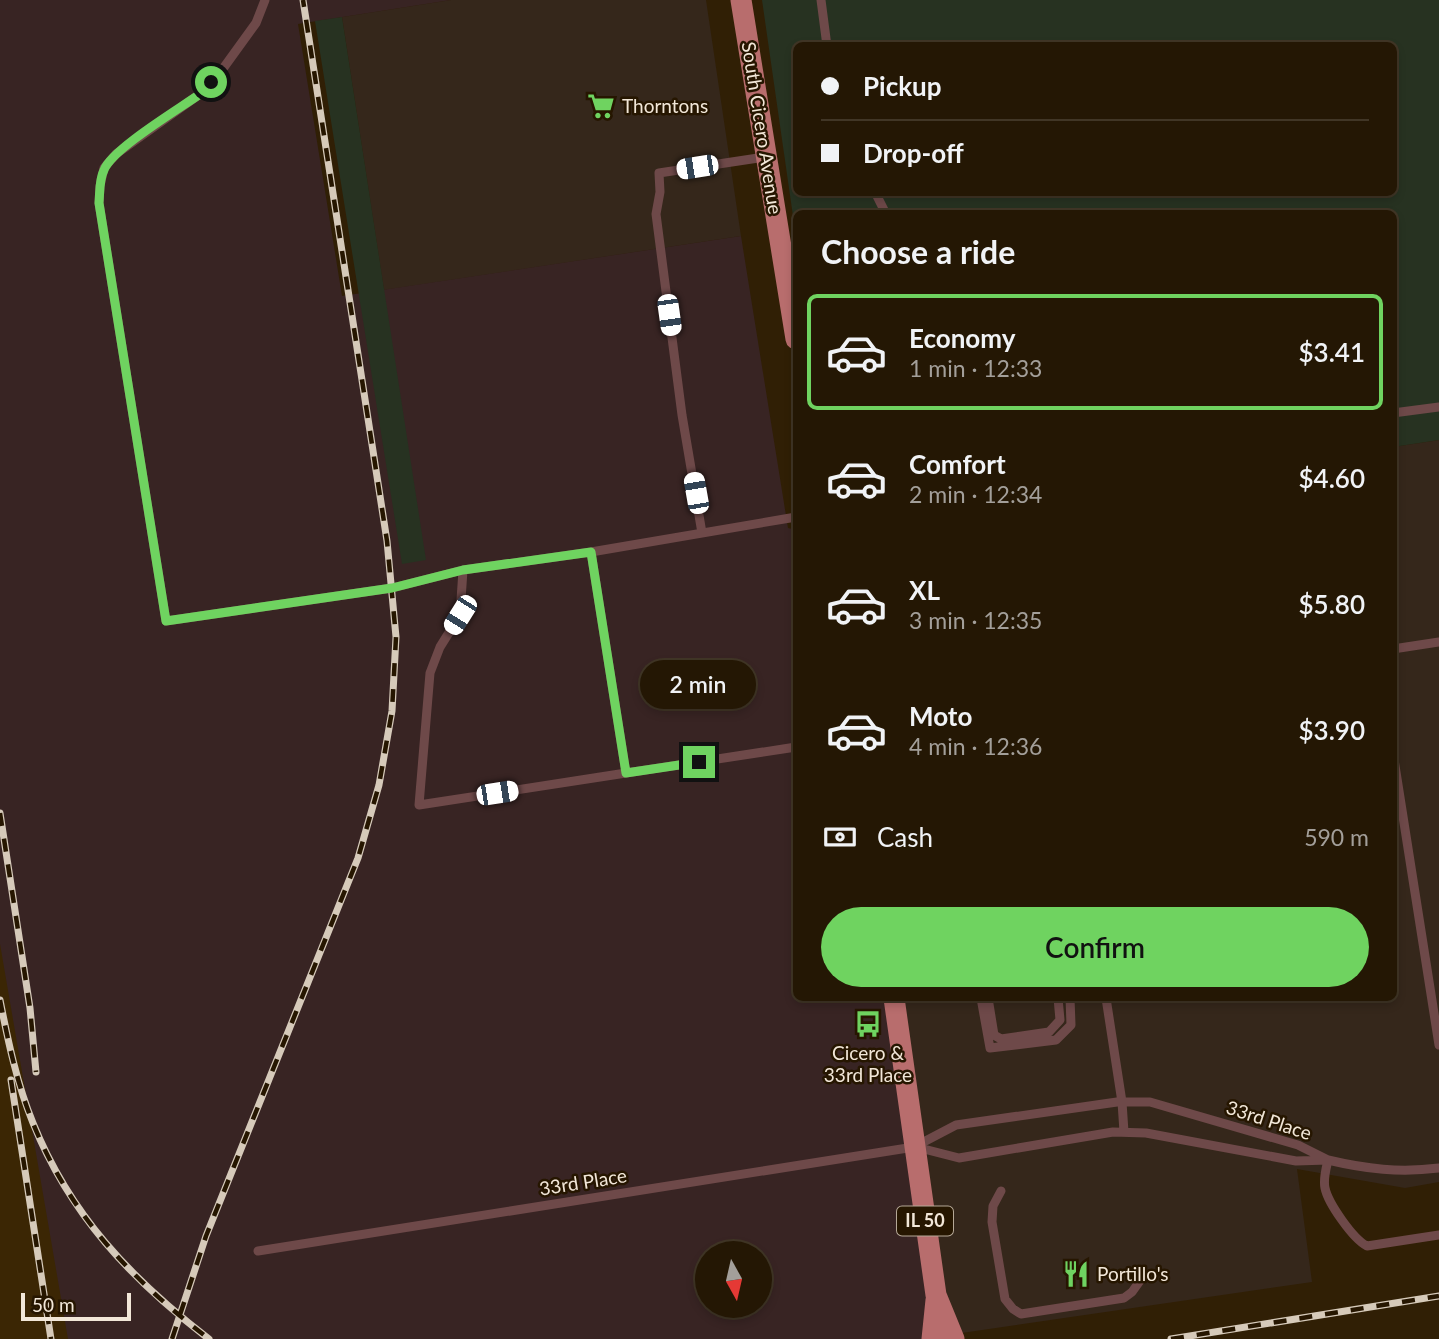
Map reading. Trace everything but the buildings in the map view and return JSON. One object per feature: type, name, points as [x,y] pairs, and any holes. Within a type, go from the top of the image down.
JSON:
[{"type":"main road","name":"South Cicero Avenue","points":[[741,0],[793,321]]},
{"type":"main road","name":"IL 50","points":[[894,1001],[936,1295],[932,1339]]},
{"type":"main road","name":"IL 50","points":[[936,1295],[954,1339]]},
{"type":"lane","points":[[265,0],[256,23],[222,70],[200,94],[116,154],[104,168],[100,186],[99,203],[166,621],[392,588],[463,570],[591,552],[793,518]]},
{"type":"lane","points":[[821,0],[826,42]]},
{"type":"lane","points":[[702,533],[682,415],[656,215],[660,192],[659,173],[766,157]]},
{"type":"lane","points":[[1397,412],[1439,407]]},
{"type":"lane","points":[[591,552],[626,773]]},
{"type":"lane","points":[[463,570],[460,615],[440,647],[430,673],[419,805],[793,747]]},
{"type":"lane","points":[[1397,648],[1439,642]]},
{"type":"lane","points":[[1397,778],[1439,1045]]},
{"type":"lane","points":[[982,1001],[990,1048],[1056,1040],[1071,1025],[1070,1001]]},
{"type":"lane","points":[[988,1001],[994,1035],[1001,1039],[1049,1032],[1060,1020],[1059,1001]]},
{"type":"lane","points":[[1106,1001],[1124,1132]]},
{"type":"lane","name":"33rd Place","points":[[258,1251],[914,1147],[956,1125],[1122,1102],[1150,1102],[1298,1145],[1328,1160]]},
{"type":"lane","name":"33rd Place","points":[[914,1147],[960,1158],[1124,1132],[1167,1135],[1296,1161],[1328,1160]]},
{"type":"lane","points":[[1439,1168],[1365,1169],[1328,1160],[1324,1181],[1327,1194],[1362,1243],[1373,1247],[1439,1235]]},
{"type":"lane","points":[[1000,1191],[993,1206],[992,1222],[1005,1300],[1021,1314],[1124,1298],[1142,1278]]},
{"type":"shaded area","points":[[0,0],[451,0],[298,24],[342,296],[741,236],[788,528],[793,529],[793,1001],[902,1001],[948,1339],[0,1339]]},
{"type":"shaded area","points":[[451,0],[706,0],[741,236],[384,290],[342,17]]},
{"type":"shaded area","points":[[1439,440],[1439,1182],[1405,1188],[1297,1169],[1312,1282],[948,1335],[902,1001],[1397,1001],[1397,446]]},
{"type":"shaded area","points":[[0,944],[68,1339],[0,1339]]},
{"type":"green space","points":[[762,0],[1439,0],[1439,440],[1397,446],[1397,210],[793,210],[793,216]]},
{"type":"green space","points":[[342,17],[426,560],[402,564],[315,21]]},
{"type":"railway","points":[[172,1339],[206,1236],[358,858],[379,785],[392,711],[396,637],[387,541],[303,0]]},
{"type":"railway","points":[[0,813],[30,1008],[36,1072]]},
{"type":"railway","points":[[0,1000],[13,1062],[27,1108],[65,1187],[84,1216],[129,1269],[209,1339]]},
{"type":"railway","points":[[11,1080],[51,1339]]},
{"type":"railway","points":[[1171,1339],[1439,1296]]},
{"type":"place","name":"Thorntons","points":[[601,106]]},
{"type":"place","name":"Cicero & 33rd Place","points":[[868,1024]]},
{"type":"place","name":"Portillo's","points":[[1076,1274]]},
{"type":"route","points":[[211,82],[200,94],[116,154],[104,168],[100,186],[99,203],[166,621],[392,588],[463,570],[591,552],[626,773],[699,762]]}]
